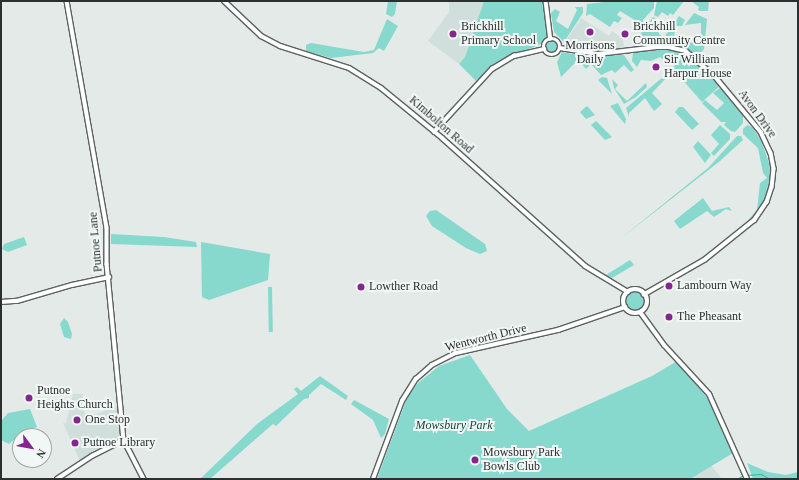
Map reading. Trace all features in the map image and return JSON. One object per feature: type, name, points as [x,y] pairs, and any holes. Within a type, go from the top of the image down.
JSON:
[{"type":"main road","name":"Kimbolton Road","points":[[224,1],[261,36],[280,46],[349,68],[390,95],[585,266],[628,292]]},
{"type":"main road","points":[[639,290],[644,295],[646,305],[640,312],[630,312],[625,307],[623,300],[628,292],[639,290]]},
{"type":"main road","points":[[640,312],[664,345],[709,394],[747,478]]},
{"type":"street","name":"Putnoe Lane","points":[[67,1],[101,186],[107,228],[109,277],[124,440],[144,479]]},
{"type":"street","points":[[546,1],[551,39]]},
{"type":"street","points":[[551,39],[558,42],[560,48],[553,56],[548,55],[544,49],[544,44],[551,39]]},
{"type":"street","name":"Avon Drive","points":[[560,48],[598,54],[657,47],[670,47],[686,51],[714,75],[761,132],[771,153],[774,169],[772,188],[767,202],[755,220],[705,260],[644,295]]},
{"type":"street","points":[[434,132],[492,69],[514,56],[544,49]]},
{"type":"street","points":[[1,302],[18,301],[72,285],[109,277]]},
{"type":"street","name":"Wentworth Drive","points":[[373,479],[404,398],[416,379],[432,365],[456,353],[558,330],[625,307]]},
{"type":"street","points":[[57,479],[92,456],[124,440]]},
{"type":"shaded area","name":"Brickhill Primary School","points":[[449,1],[484,1],[465,57],[459,64],[428,41],[449,12]]},
{"type":"shaded area","points":[[581,18],[609,36],[612,31],[623,39],[624,48],[586,49],[565,42]]},
{"type":"shaded area","points":[[73,394],[83,394],[83,410],[88,417],[119,405],[123,433],[120,438],[80,461],[63,423],[66,423]]},
{"type":"shaded area","points":[[711,465],[722,479],[690,479],[692,477]]},
{"type":"green space","points":[[388,1],[397,1],[395,14],[392,17],[386,14]]},
{"type":"green space","points":[[484,1],[544,1],[548,37],[539,45],[497,62],[476,81],[459,64],[465,57]]},
{"type":"green space","points":[[613,1],[654,1],[654,8],[643,20],[643,25],[620,11],[617,15],[622,18],[618,23],[614,21],[610,27],[590,14],[586,16],[587,4]]},
{"type":"green space","points":[[657,1],[684,1],[673,15],[670,13],[668,16],[662,12],[658,17],[654,15]]},
{"type":"green space","points":[[691,1],[709,1],[708,11],[698,10],[699,7]]},
{"type":"green space","points":[[575,7],[583,7],[583,13],[564,42],[554,32],[551,13],[555,9],[560,12],[556,21],[568,29],[577,10]]},
{"type":"green space","points":[[694,13],[707,19],[704,49],[701,53],[696,54],[670,44],[641,46],[639,36],[653,17],[656,19],[653,24],[660,28],[658,32],[663,39],[679,16],[685,20],[682,26],[676,26],[674,36],[671,35],[670,39],[701,44],[701,23],[685,25]]},
{"type":"green space","points":[[387,19],[398,26],[384,51],[379,48],[373,53],[331,58],[306,51],[306,45],[311,43],[364,52],[374,50]]},
{"type":"green space","points":[[550,41],[554,41],[558,47],[554,53],[550,53],[546,49],[546,45]]},
{"type":"green space","points":[[668,49],[690,57],[720,86],[702,102],[681,78],[669,71],[679,61],[675,57],[669,57],[664,61],[660,57],[651,61],[641,60],[637,67],[632,61],[633,53]]},
{"type":"green space","points":[[562,52],[583,56],[624,55],[634,70],[631,72],[624,65],[615,73],[612,70],[601,75],[591,64],[586,69],[578,60],[561,77],[557,62]]},
{"type":"green space","points":[[669,75],[652,93],[662,104],[654,111],[645,98],[629,113],[629,117],[626,108],[663,77]]},
{"type":"green space","points":[[602,77],[607,78],[612,94],[598,80]]},
{"type":"green space","points":[[612,79],[618,85],[615,89],[627,101],[646,83],[647,87],[636,97],[624,104],[614,88]]},
{"type":"green space","points":[[721,87],[743,115],[743,123],[735,132],[731,131],[724,125],[726,122],[721,122],[702,103],[705,100],[717,110],[724,103],[713,93]]},
{"type":"green space","points":[[618,103],[626,119],[625,124],[610,106]]},
{"type":"green space","points":[[587,106],[595,115],[586,119],[580,112]]},
{"type":"green space","points":[[679,107],[683,107],[699,124],[692,130],[675,112]]},
{"type":"green space","points":[[596,121],[612,137],[605,140],[591,125]]},
{"type":"green space","points":[[720,125],[730,134],[730,139],[714,156],[711,153],[719,144],[711,135]]},
{"type":"green space","points":[[747,125],[752,127],[761,140],[770,166],[770,180],[765,200],[751,221],[749,219],[757,210],[760,183],[767,178],[763,173],[758,148],[743,134],[743,129]]},
{"type":"green space","points":[[737,136],[741,136],[743,140],[720,161],[620,239],[708,168]]},
{"type":"green space","points":[[698,141],[711,155],[705,163],[693,147]]},
{"type":"green space","points":[[703,198],[712,211],[729,207],[732,211],[726,209],[714,217],[707,211],[680,229],[674,221]]},
{"type":"green space","points":[[436,210],[485,244],[487,251],[480,254],[466,248],[432,226],[426,216],[430,211]]},
{"type":"green space","points":[[111,234],[164,237],[196,242],[197,247],[111,244]]},
{"type":"green space","points":[[24,237],[27,245],[8,252],[2,249],[4,244]]},
{"type":"green space","points":[[201,242],[270,254],[268,280],[209,300],[202,297]]},
{"type":"green space","points":[[630,260],[634,265],[612,278],[606,275]]},
{"type":"green space","points":[[268,287],[272,287],[273,332],[269,332]]},
{"type":"green space","points":[[631,292],[639,292],[644,297],[642,308],[639,310],[631,310],[626,305],[626,297]]},
{"type":"green space","points":[[64,318],[68,322],[72,334],[71,339],[64,337],[60,324]]},
{"type":"green space","name":"Mowsbury Park","points":[[470,355],[507,409],[529,431],[652,376],[677,361],[712,404],[733,453],[690,479],[377,479],[407,398],[417,384],[439,366]]},
{"type":"green space","points":[[320,376],[348,396],[346,400],[321,384],[309,395],[309,398],[304,399],[276,426],[273,424],[210,479],[200,479],[257,424],[298,394],[294,389],[297,387],[301,391]]},
{"type":"green space","points":[[354,400],[389,419],[385,434],[381,438],[373,420],[351,404]]},
{"type":"green space","points":[[30,409],[37,427],[12,428],[12,441],[9,444],[1,440],[1,421],[8,413]]},
{"type":"green space","points":[[747,463],[768,472],[786,475],[798,472],[798,479],[753,479]]},
{"type":"waterway","points":[[746,475],[761,474],[770,479]]},
{"type":"waterway","points":[[737,479],[743,475]]},
{"type":"place","name":"Morrisons Daily","points":[[590,32]]},
{"type":"place","name":"Brickhill Primary School","points":[[453,34]]},
{"type":"place","name":"Brickhill Community Centre","points":[[625,34]]},
{"type":"place","name":"Sir William Harpur House","points":[[656,67]]},
{"type":"place","name":"Lambourn Way","points":[[669,286]]},
{"type":"place","name":"Lowther Road","points":[[361,287]]},
{"type":"place","name":"The Pheasant","points":[[669,317]]},
{"type":"place","name":"Putnoe Heights Church","points":[[29,398]]},
{"type":"place","name":"One Stop","points":[[77,420]]},
{"type":"place","name":"Putnoe Library","points":[[75,443]]},
{"type":"place","name":"Mowsbury Park Bowls Club","points":[[475,460]]}]
